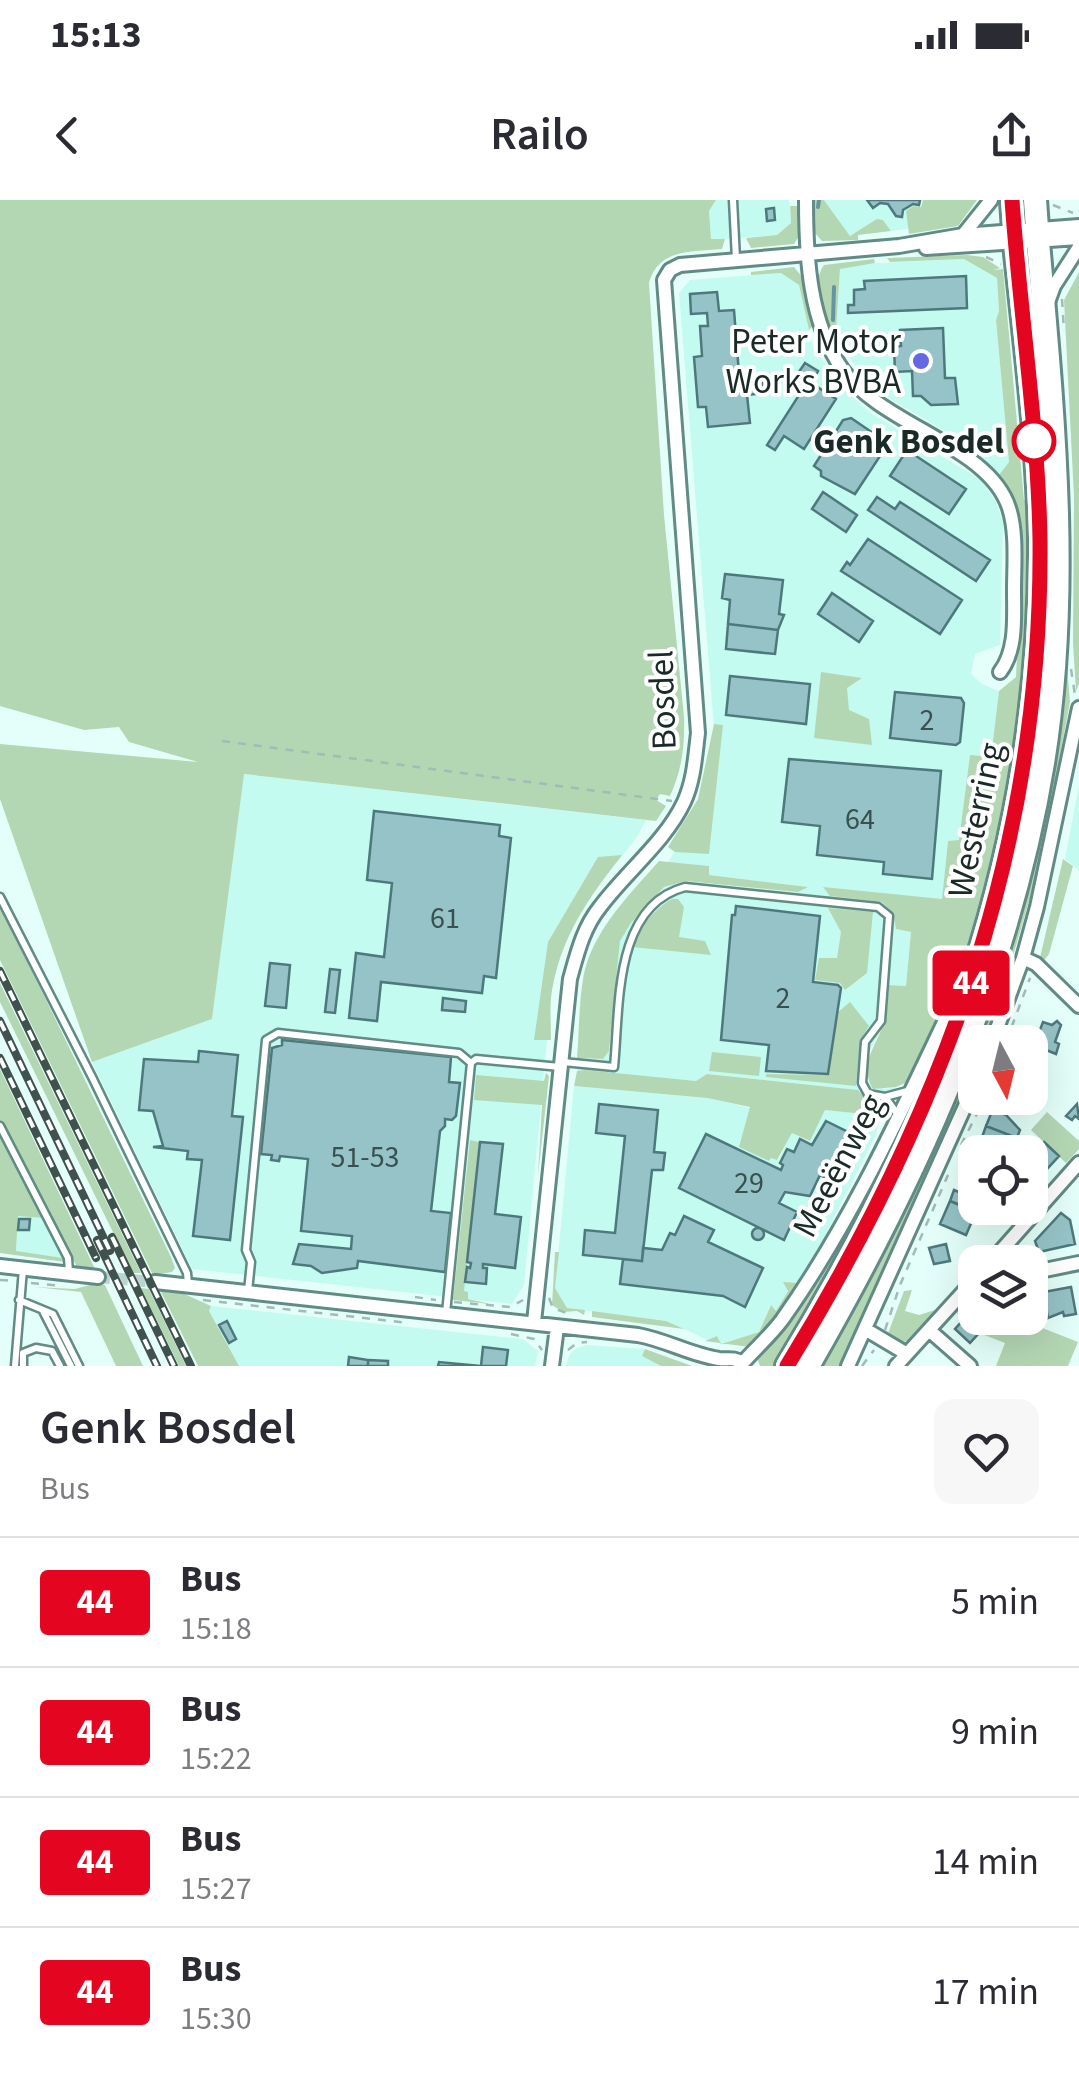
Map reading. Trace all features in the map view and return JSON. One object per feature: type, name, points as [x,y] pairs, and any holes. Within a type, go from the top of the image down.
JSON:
[{"type":"highway","name":"Westerring","points":[[808,1366],[878,1241],[946,1100],[1006,932],[1043,761],[1051,694],[1058,538],[1043,312],[1033,233],[1012,200]]},
{"type":"highway","name":"Westerring","points":[[787,1366],[860,1239],[927,1101],[972,981],[1012,834],[1035,676],[1039,592],[1033,233],[1049,202]]},
{"type":"street","points":[[806,200],[820,327],[844,372],[882,408],[979,466],[998,485],[1009,506],[1013,526],[1014,622],[1010,654],[1000,672]]},
{"type":"street","points":[[963,235],[990,200]]},
{"type":"street","points":[[1033,233],[1079,226]]},
{"type":"street","name":"Bosdel","points":[[898,246],[963,235],[1033,233]]},
{"type":"street","name":"Bosdel","points":[[534,1322],[570,979],[580,942],[597,910],[662,836],[675,803],[693,775],[698,733],[664,280],[670,270],[680,265],[1033,233]]},
{"type":"street","points":[[1033,233],[1079,238]]},
{"type":"street","points":[[1043,312],[1079,247]]},
{"type":"street","points":[[1000,1025],[1029,961],[1079,708]]},
{"type":"street","points":[[1029,961],[1079,1006]]},
{"type":"street","name":"Meeënweg","points":[[741,1365],[779,1324],[826,1254],[950,1012],[972,981]]},
{"type":"street","points":[[848,1366],[961,1115]]},
{"type":"street","points":[[1006,1245],[1079,1164]]},
{"type":"street","points":[[1048,1269],[1079,1263]]},
{"type":"street","points":[[0,1266],[22,1275],[98,1277]]},
{"type":"street","points":[[155,1282],[192,1291],[446,1307],[557,1327],[664,1339],[720,1359],[736,1358],[741,1365]]},
{"type":"street","points":[[896,1366],[958,1298]]},
{"type":"street","points":[[549,1359],[557,1327]]},
{"type":"street","points":[[865,1329],[906,1354]]},
{"type":"street","points":[[928,1330],[970,1366]]},
{"type":"street","points":[[694,1351],[712,1366]]},
{"type":"lane","points":[[733,200],[736,260]]},
{"type":"lane","points":[[471,1063],[476,1060],[614,1067],[624,960],[631,933],[666,892],[686,887],[878,907],[889,916],[881,1021],[865,1042],[862,1082],[868,1094],[885,1097],[912,1090]]},
{"type":"lane","points":[[0,897],[92,1077],[187,1273],[192,1291]]},
{"type":"lane","points":[[248,1293],[251,1262],[246,1250],[266,1040],[278,1033],[314,1037],[458,1054],[471,1063]]},
{"type":"lane","points":[[446,1307],[471,1063]]},
{"type":"lane","points":[[885,1097],[899,1116]]},
{"type":"lane","points":[[0,1126],[68,1258],[70,1274]]},
{"type":"lane","points":[[15,1366],[22,1275]]},
{"type":"lane","points":[[20,1300],[53,1314],[80,1366]]},
{"type":"lane","points":[[44,1311],[71,1366]]},
{"type":"lane","points":[[23,1366],[23,1353],[36,1348],[52,1351],[60,1366]]},
{"type":"path","points":[[1033,233],[1049,202],[1079,215]]},
{"type":"path","points":[[222,741],[675,803]]},
{"type":"path","points":[[1011,1025],[1029,961]]},
{"type":"path","points":[[882,1334],[950,1171]]},
{"type":"path","points":[[0,1280],[22,1275],[77,1287]]},
{"type":"path","points":[[192,1291],[206,1302],[420,1324]]},
{"type":"path","points":[[408,1297],[446,1307],[510,1308],[520,1304],[526,1293]]},
{"type":"path","points":[[508,1334],[534,1339],[549,1359]]},
{"type":"path","points":[[562,1354],[577,1343],[586,1342]]},
{"type":"path","points":[[862,1366],[878,1343]]},
{"type":"shaded area","points":[[716,200],[789,200],[791,223],[777,235],[711,240],[709,211]]},
{"type":"shaded area","points":[[824,200],[923,200],[907,229],[891,231],[883,220],[850,236]]},
{"type":"shaded area","points":[[964,259],[997,278],[996,320],[1009,462],[999,475],[955,437],[887,397],[853,363],[836,332],[840,269],[858,264]]},
{"type":"shaded area","points":[[781,273],[799,285],[813,347],[843,388],[869,412],[981,480],[996,502],[1003,523],[1000,645],[975,654],[971,674],[999,691],[991,757],[970,756],[959,841],[948,841],[942,900],[824,888],[831,896],[882,902],[893,913],[896,929],[911,932],[906,986],[889,985],[885,1023],[870,1050],[867,1080],[884,1089],[896,1087],[801,1283],[792,1282],[776,1312],[770,1306],[759,1332],[720,1344],[717,1336],[708,1340],[666,1321],[567,1308],[555,1288],[574,1086],[707,1098],[751,1108],[771,1157],[778,1160],[792,1133],[810,1141],[825,1110],[874,1114],[857,1090],[708,1074],[696,1081],[577,1071],[577,1058],[589,1060],[609,1051],[620,941],[664,887],[686,881],[798,892],[806,887],[708,875],[708,866],[668,862],[703,807],[714,727],[679,293],[690,280]]},
{"type":"shaded area","points":[[243,774],[646,820],[574,921],[561,953],[552,987],[524,1285],[512,1304],[192,1269],[92,1062],[212,1019]]},
{"type":"shaded area","points":[[1079,785],[1079,870],[1065,859]]},
{"type":"shaded area","points":[[18,1215],[44,1218],[63,1258],[16,1252]]},
{"type":"shaded area","points":[[211,1306],[523,1339],[538,1351],[535,1366],[239,1366],[215,1325]]},
{"type":"shaded area","points":[[587,1345],[645,1349],[642,1356],[661,1366],[565,1366],[570,1354]]},
{"type":"green space","points":[[0,200],[716,200],[709,211],[711,239],[725,239],[722,249],[669,258],[660,263],[649,283],[664,515],[684,717],[677,777],[670,796],[660,794],[656,800],[666,806],[656,821],[244,774],[212,1019],[92,1062],[0,799],[0,744],[198,762],[129,742],[119,727],[84,730],[0,706]]},
{"type":"green space","points":[[813,200],[824,200],[850,236],[877,219],[883,220],[891,231],[858,235],[858,240],[822,241],[814,232]]},
{"type":"green space","points":[[923,200],[977,200],[958,226],[909,234],[906,211],[913,206],[921,207]]},
{"type":"green space","points":[[790,206],[799,206],[801,233],[794,244],[751,248],[746,238],[777,235],[791,223]]},
{"type":"green space","points":[[983,257],[1000,268],[993,270],[1003,269],[1024,500],[1031,501],[1028,679],[992,881],[952,997],[910,1081],[873,1089],[868,1061],[885,1018],[889,985],[906,986],[911,932],[896,929],[893,913],[882,902],[830,896],[823,887],[942,899],[948,841],[959,840],[970,755],[991,757],[999,691],[1016,677],[1021,545],[1018,518],[999,475],[1009,462],[996,320],[997,278],[964,259],[890,262],[887,258]]},
{"type":"green space","points":[[874,259],[875,263],[840,269],[836,332],[842,347],[821,307],[820,274],[824,265]]},
{"type":"green space","points":[[794,267],[803,278],[813,326],[809,330],[799,285],[781,273],[751,275]]},
{"type":"green space","points":[[1079,272],[1076,691],[1074,497],[1064,300]]},
{"type":"green space","points":[[1066,652],[1070,702],[1039,867],[997,1011],[991,1025],[986,1025],[993,1008],[992,995],[1060,657]]},
{"type":"green space","points":[[821,672],[862,678],[847,688],[849,710],[869,719],[872,745],[814,738]]},
{"type":"green space","points":[[714,724],[723,725],[709,854],[675,852],[668,847],[698,799]]},
{"type":"green space","points":[[622,855],[589,901],[564,949],[552,992],[551,1040],[534,1040],[548,942],[598,857]]},
{"type":"green space","points":[[1063,859],[1073,866],[1049,954],[1042,963],[1039,962]]},
{"type":"green space","points":[[659,861],[709,866],[709,875],[808,887],[798,892],[686,881],[664,887],[620,941],[609,1051],[603,1059],[577,1058],[587,962],[613,915]]},
{"type":"green space","points":[[672,899],[678,899],[684,907],[679,937],[705,941],[711,955],[632,947],[648,920]]},
{"type":"green space","points":[[0,905],[171,1257],[175,1268],[172,1272],[153,1275],[0,960]]},
{"type":"green space","points":[[828,908],[873,912],[867,973],[845,990],[840,983],[815,980],[819,958],[837,958],[841,932]]},
{"type":"green space","points":[[0,983],[141,1273],[133,1273],[0,1002]]},
{"type":"green space","points":[[850,1002],[869,1026],[860,1041],[856,1086],[766,1077],[829,1075],[837,1013]]},
{"type":"green space","points":[[712,1052],[761,1057],[759,1076],[709,1071]]},
{"type":"green space","points":[[937,1056],[831,1275],[814,1295],[778,1366],[760,1366],[756,1355],[779,1329]]},
{"type":"green space","points":[[0,1069],[96,1271],[77,1267],[0,1121]]},
{"type":"green space","points":[[577,1071],[696,1081],[707,1074],[858,1090],[875,1101],[874,1115],[825,1110],[810,1141],[792,1133],[777,1160],[769,1161],[739,1147],[750,1107],[707,1098],[574,1086]]},
{"type":"green space","points":[[546,1073],[549,1076],[538,1176],[542,1105],[474,1100],[476,1075],[544,1081]]},
{"type":"green space","points":[[958,1088],[958,1101],[840,1366],[816,1366]]},
{"type":"green space","points":[[1048,1113],[1079,1141],[1079,1149],[1066,1163],[1048,1146],[1048,1135],[1036,1135],[1031,1130]]},
{"type":"green space","points":[[0,1132],[44,1218],[18,1216],[16,1251],[63,1258],[65,1262],[0,1253]]},
{"type":"green space","points":[[470,1140],[479,1142],[464,1291],[468,1292],[468,1299],[491,1304],[453,1300]]},
{"type":"green space","points":[[555,1252],[559,1252],[555,1288],[567,1308],[585,1310],[584,1315],[563,1312],[552,1305]]},
{"type":"green space","points":[[783,1282],[801,1283],[769,1328],[750,1347],[723,1343],[759,1332],[771,1305],[776,1311],[788,1291]]},
{"type":"green space","points":[[97,1283],[105,1285],[143,1366],[116,1366],[81,1292],[35,1287],[75,1289]]},
{"type":"green space","points":[[141,1288],[149,1289],[186,1366],[179,1366]]},
{"type":"green space","points":[[160,1290],[180,1292],[211,1306],[209,1311],[239,1366],[198,1366]]},
{"type":"green space","points":[[912,1290],[905,1311],[919,1315],[935,1310],[909,1341],[902,1342],[887,1336],[904,1291]]},
{"type":"green space","points":[[592,1311],[666,1321],[684,1329],[592,1317]]},
{"type":"green space","points":[[1048,1330],[1078,1342],[1068,1366],[996,1366],[1005,1343],[984,1335],[1048,1335]]},
{"type":"green space","points":[[645,1349],[692,1366],[661,1366],[642,1356]]},
{"type":"building","points":[[867,200],[920,200],[919,205],[903,210],[902,217],[896,216],[888,204],[880,203],[873,208]]},
{"type":"building","points":[[774,208],[775,220],[767,221],[766,209]]},
{"type":"building","points":[[966,276],[967,308],[848,313],[848,305],[854,305],[854,290],[865,289],[864,281]]},
{"type":"building","points":[[717,292],[719,311],[734,310],[739,374],[729,375],[729,384],[763,382],[764,393],[747,395],[750,423],[708,427],[706,407],[698,407],[694,357],[702,356],[700,326],[708,326],[707,313],[691,314],[690,294]]},
{"type":"building","points":[[943,328],[945,378],[955,378],[958,404],[931,405],[921,396],[913,396],[912,371],[895,372],[894,347],[901,346],[900,330]]},
{"type":"building","points":[[805,363],[818,371],[812,383],[808,381],[803,388],[792,382]]},
{"type":"building","points":[[808,381],[836,399],[804,449],[784,436],[775,450],[767,445]]},
{"type":"building","points":[[851,418],[873,433],[875,440],[883,442],[884,450],[855,494],[821,476],[814,466],[843,420]]},
{"type":"building","points":[[907,450],[966,489],[949,514],[890,476]]},
{"type":"building","points":[[823,492],[857,515],[846,532],[812,509]]},
{"type":"building","points":[[877,497],[895,509],[900,502],[990,560],[976,581],[868,510]]},
{"type":"building","points":[[868,539],[962,600],[940,634],[841,571],[847,562],[850,565]]},
{"type":"building","points":[[725,574],[783,580],[779,614],[784,615],[778,630],[728,624],[730,600],[722,598]]},
{"type":"building","points":[[832,593],[873,621],[859,642],[818,614]]},
{"type":"building","points":[[728,624],[778,630],[775,654],[726,649]]},
{"type":"building","points":[[730,676],[810,684],[806,724],[726,715]]},
{"type":"building","points":[[895,692],[961,698],[964,703],[960,742],[956,745],[890,738]]},
{"type":"building","points":[[789,759],[941,771],[932,879],[883,874],[884,862],[817,855],[820,826],[782,822]]},
{"type":"building","points":[[374,811],[500,825],[499,836],[511,838],[496,978],[484,976],[482,993],[381,982],[377,1021],[349,1018],[356,953],[384,957],[392,883],[367,880]]},
{"type":"building","points":[[736,906],[820,916],[813,982],[841,988],[828,1074],[766,1071],[769,1045],[721,1040]]},
{"type":"building","points":[[270,963],[290,965],[286,1008],[265,1006]]},
{"type":"building","points":[[330,969],[340,970],[335,1013],[325,1012]]},
{"type":"building","points":[[443,998],[466,1001],[465,1012],[442,1010]]},
{"type":"building","points":[[1057,1021],[1061,1025],[1055,1042],[1059,1044],[1056,1054],[1048,1051],[1048,1025],[1042,1025],[1043,1022],[1052,1025]]},
{"type":"building","points":[[282,1040],[451,1057],[449,1082],[460,1083],[456,1116],[445,1119],[440,1131],[431,1211],[451,1213],[445,1272],[358,1261],[357,1268],[322,1273],[311,1266],[293,1264],[299,1244],[351,1249],[352,1236],[301,1231],[308,1159],[280,1156],[279,1161],[271,1160],[272,1155],[261,1154],[272,1048],[282,1045]]},
{"type":"building","points":[[199,1051],[238,1055],[232,1116],[243,1117],[230,1240],[193,1236],[202,1160],[187,1159],[188,1151],[153,1147],[163,1146],[153,1111],[139,1110],[144,1059],[198,1062]]},
{"type":"building","points":[[599,1104],[658,1110],[654,1152],[665,1153],[663,1170],[652,1170],[642,1261],[583,1255],[585,1230],[615,1233],[625,1136],[596,1133]]},
{"type":"building","points":[[1077,1104],[1079,1119],[1075,1116],[1072,1120],[1066,1116]]},
{"type":"building","points":[[991,1115],[1006,1115],[1020,1130],[1018,1135],[1009,1135],[986,1126]]},
{"type":"building","points":[[826,1121],[848,1132],[850,1138],[833,1172],[830,1170],[826,1178],[820,1175],[810,1196],[785,1192],[779,1203],[797,1212],[784,1240],[679,1188],[706,1134],[781,1170],[787,1149],[794,1152],[800,1139],[812,1145]]},
{"type":"building","points":[[986,1126],[1009,1135],[983,1135]]},
{"type":"building","points":[[480,1142],[503,1144],[495,1214],[521,1217],[515,1268],[483,1264],[487,1268],[486,1284],[465,1282],[471,1263],[467,1262]]},
{"type":"building","points":[[1048,1146],[1059,1156],[1048,1168]]},
{"type":"building","points":[[954,1190],[958,1192],[958,1204],[950,1201]]},
{"type":"building","points":[[950,1201],[958,1204],[958,1225],[970,1225],[966,1235],[940,1224]]},
{"type":"building","points":[[1061,1213],[1070,1220],[1075,1244],[1048,1250],[1048,1245],[1036,1245],[1035,1241]]},
{"type":"building","points":[[684,1216],[714,1230],[708,1242],[763,1268],[745,1307],[723,1296],[620,1284],[623,1259],[642,1261],[643,1248],[662,1250]]},
{"type":"building","points":[[19,1219],[30,1219],[29,1230],[18,1230]]},
{"type":"building","points":[[758,1228],[764,1234],[758,1240],[752,1234]]},
{"type":"building","points":[[946,1244],[950,1261],[934,1264],[929,1248]]},
{"type":"building","points":[[1071,1287],[1076,1314],[1064,1316],[1063,1312],[1048,1318],[1048,1291]]},
{"type":"building","points":[[227,1321],[236,1339],[229,1343],[219,1325]]},
{"type":"building","points":[[961,1335],[977,1335],[970,1343]]},
{"type":"building","points":[[483,1347],[508,1350],[506,1366],[481,1366]]},
{"type":"building","points":[[349,1357],[368,1360],[368,1366],[348,1366]]},
{"type":"building","points":[[368,1360],[388,1361],[388,1366],[368,1366]]},
{"type":"building","points":[[439,1362],[481,1366],[438,1366]]},
{"type":"waterway","points":[[818,207],[819,200]]},
{"type":"waterway","points":[[833,320],[834,287]]},
{"type":"tunnel","points":[[98,1277],[155,1282]]},
{"type":"railway","points":[[0,971],[191,1366]]},
{"type":"railway","points":[[0,1021],[110,1251]]},
{"type":"railway","points":[[0,1058],[96,1258]]},
{"type":"railway","points":[[112,1237],[174,1366]]},
{"type":"railway","points":[[97,1240],[157,1366]]},
{"type":"bus line","name":"44","points":[[787,1366],[860,1239],[927,1101],[972,981],[1012,834],[1034,692],[1040,538],[1012,200]]},
{"type":"place","name":"Peter Motor Works BVBA","points":[[921,361]]},
{"type":"place","name":"Genk Bosdel","points":[[1034,441]]}]
